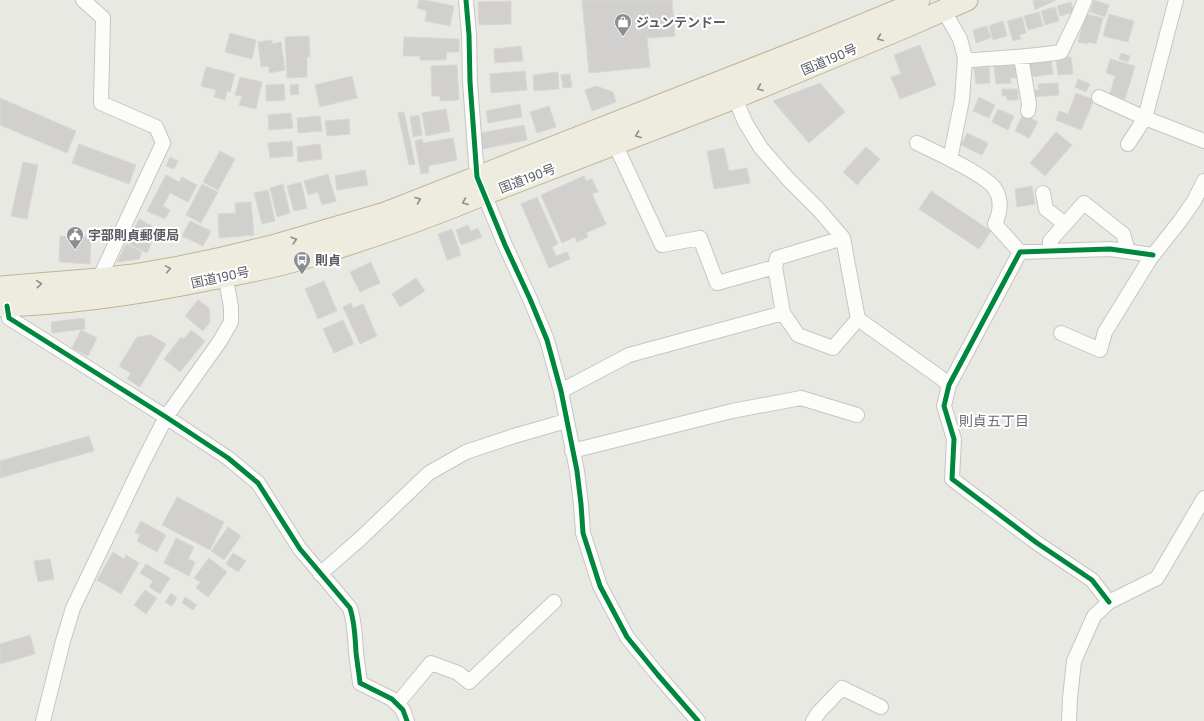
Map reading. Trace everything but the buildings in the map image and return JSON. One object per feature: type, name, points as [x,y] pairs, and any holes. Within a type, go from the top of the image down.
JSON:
[{"type":"highway","name":"国道190号","points":[[481,186],[804,49],[906,9],[944,11],[967,0]]},
{"type":"highway","name":"国道190号","points":[[4,306],[115,296],[170,288],[272,246],[481,186],[615,144],[735,98],[906,9]]},
{"type":"highway","name":"国道190号","points":[[0,287],[224,267]]},
{"type":"street","points":[[83,0],[103,18],[101,103],[156,127],[164,143],[99,279]]},
{"type":"street","points":[[466,0],[469,35],[470,82],[481,186],[547,340],[561,391],[577,471],[583,533],[600,586],[627,637],[698,721]]},
{"type":"street","points":[[965,58],[971,60],[1021,57],[1061,52],[1077,19],[1084,0]]},
{"type":"street","points":[[1128,144],[1145,118],[1176,0]]},
{"type":"street","points":[[944,11],[960,39],[965,58],[962,100],[950,160]]},
{"type":"street","points":[[1021,57],[1029,104],[1028,112]]},
{"type":"street","points":[[1099,97],[1145,118],[1204,141]]},
{"type":"street","points":[[735,98],[746,122],[761,148],[843,238],[858,318],[949,384]]},
{"type":"street","points":[[917,143],[982,177],[995,188],[1000,202],[998,218],[995,224],[1020,252]]},
{"type":"street","points":[[615,144],[662,245],[700,238],[718,283],[775,267]]},
{"type":"street","points":[[1061,333],[1100,350],[1105,332],[1153,255],[1194,202],[1204,181]]},
{"type":"street","points":[[1043,193],[1046,209],[1065,224]]},
{"type":"street","points":[[1050,251],[1050,241],[1084,203],[1123,234],[1128,251]]},
{"type":"street","points":[[843,238],[777,258],[775,267],[783,313],[798,335],[833,348],[858,318]]},
{"type":"street","points":[[1020,252],[1110,249],[1153,255]]},
{"type":"street","points":[[1020,252],[949,384],[944,406],[954,439],[952,479],[1037,543],[1092,580],[1109,602]]},
{"type":"street","points":[[43,721],[73,608],[166,417],[220,341],[230,322],[230,307],[224,267]]},
{"type":"street","points":[[4,306],[9,318],[228,458],[258,483],[300,549],[350,608],[356,632],[356,653],[360,683],[392,699],[403,710],[408,721]]},
{"type":"street","points":[[561,391],[629,355],[783,313]]},
{"type":"street","points":[[572,452],[732,411],[801,398],[857,415]]},
{"type":"street","points":[[320,574],[362,538],[429,473],[466,452],[566,421]]},
{"type":"street","points":[[1069,721],[1074,661],[1094,616],[1109,602],[1157,578],[1204,498]]},
{"type":"street","points":[[397,704],[431,663],[458,673],[469,682],[554,602]]},
{"type":"street","points":[[813,721],[819,712],[842,688],[881,707]]},
{"type":"cycle path","points":[[466,0],[477,177],[547,340],[561,391],[577,471],[583,533],[600,586],[627,637],[698,721]]},
{"type":"cycle path","points":[[1109,602],[1092,580],[1037,543],[952,479],[954,439],[944,406],[949,385],[1020,252],[1110,249],[1153,255]]},
{"type":"cycle path","points":[[7,306],[9,318],[228,458],[258,483],[300,549],[350,608],[354,625],[360,683],[392,699],[403,710],[407,721]]},
{"type":"place","name":"ジュンテンドー","points":[[623,37]]},
{"type":"place","name":"宇部則貞郵便局","points":[[75,250]]},
{"type":"place","name":"則貞","points":[[302,275]]},
{"type":"district","name":"則貞五丁目","points":[[994,420]]}]
